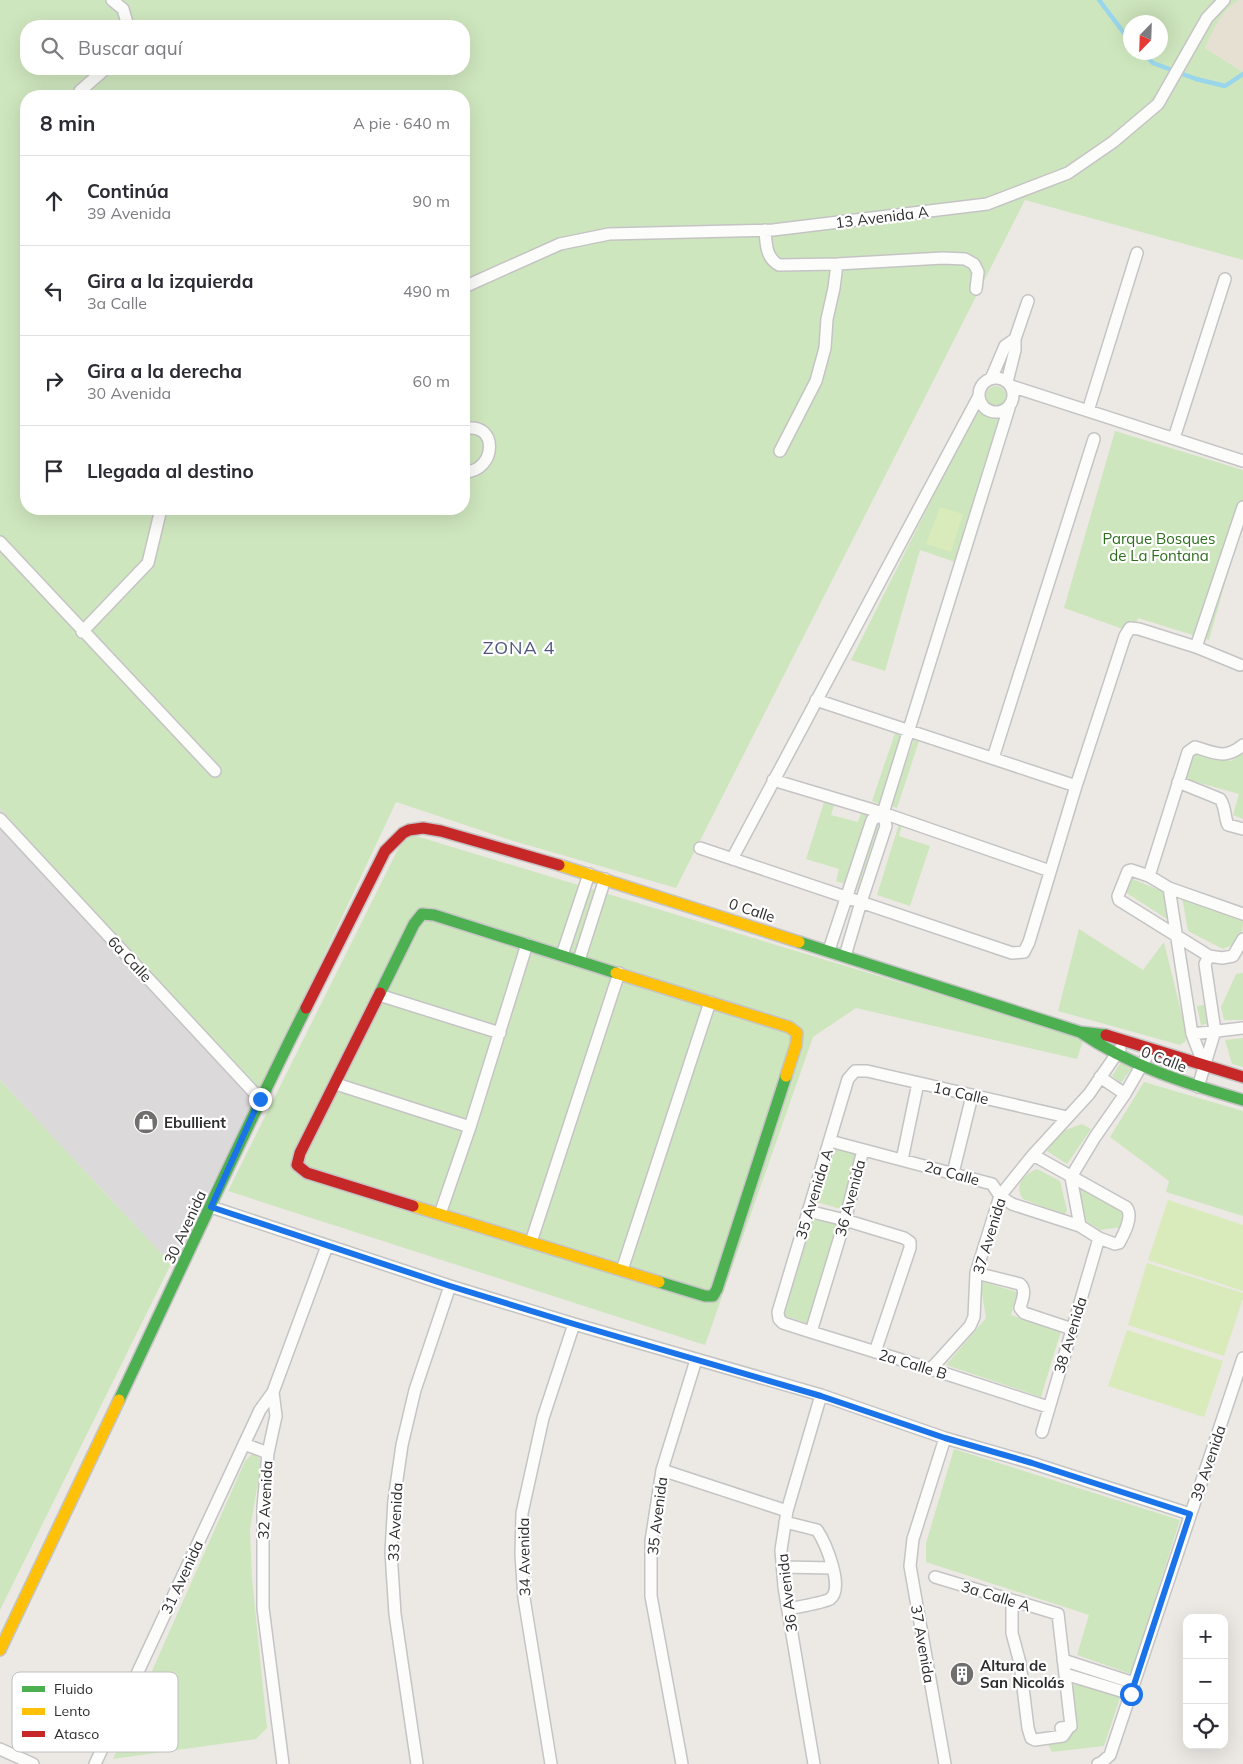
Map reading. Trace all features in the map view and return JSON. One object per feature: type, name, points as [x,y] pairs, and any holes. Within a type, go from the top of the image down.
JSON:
[{"type":"street","points":[[112,0],[123,9],[126,20]]},
{"type":"street","name":"13 Avenida A","points":[[470,284],[560,244],[609,234],[764,230],[987,204],[1068,173],[1112,142],[1158,104],[1207,18],[1224,0]]},
{"type":"street","points":[[81,90],[99,75]]},
{"type":"street","points":[[764,230],[769,256],[779,266],[944,258],[965,259],[974,264],[978,272],[976,289]]},
{"type":"street","points":[[1088,411],[1137,253]]},
{"type":"street","points":[[780,451],[816,381],[825,348],[827,319],[837,264]]},
{"type":"street","points":[[1174,438],[1225,279]]},
{"type":"street","points":[[845,956],[860,902],[886,826],[883,813],[1014,397],[1009,384],[1015,339],[1028,301]]},
{"type":"street","points":[[732,859],[979,396],[982,386],[991,379],[1005,346],[1015,339]]},
{"type":"street","points":[[991,379],[996,378],[1088,411],[1243,461]]},
{"type":"street","points":[[979,396],[983,406],[993,412],[1004,411],[1009,408]]},
{"type":"street","points":[[470,428],[479,428],[485,433],[490,445],[486,460],[480,467],[470,471]]},
{"type":"street","points":[[993,758],[1094,439]]},
{"type":"street","points":[[1196,646],[1243,507]]},
{"type":"street","points":[[82,632],[148,563],[160,515]]},
{"type":"street","points":[[0,542],[82,632],[215,771]]},
{"type":"street","points":[[700,848],[1012,953],[1024,952],[1029,942],[1076,786],[1125,636],[1130,628],[1196,646],[1240,664]]},
{"type":"street","points":[[816,700],[1076,786]]},
{"type":"street","points":[[1149,876],[1188,752],[1195,747],[1225,755],[1234,753],[1243,745]]},
{"type":"street","points":[[773,780],[883,813],[1050,871]]},
{"type":"street","points":[[1178,782],[1220,799],[1224,804],[1225,818],[1228,825],[1243,829]]},
{"type":"street","points":[[829,950],[872,820],[883,813]]},
{"type":"street","name":"6a Calle","points":[[0,819],[260,1099]]},
{"type":"street","name":"30 Avenida","points":[[0,1650],[211,1207],[260,1099],[385,851],[395,838],[412,828]]},
{"type":"street","name":"0 Calle","points":[[412,828],[427,828],[441,831],[589,874],[1080,1032],[1105,1034],[1243,1077]]},
{"type":"street","points":[[1243,914],[1169,888],[1149,876],[1131,870],[1128,871],[1118,896],[1119,900],[1209,956],[1222,958],[1233,956],[1243,939]]},
{"type":"street","points":[[562,955],[589,874]]},
{"type":"street","points":[[579,960],[605,879]]},
{"type":"street","points":[[1169,888],[1176,934],[1199,1000],[1214,1031],[1198,1087]]},
{"type":"street","points":[[422,914],[434,914],[527,944],[789,1026],[797,1033],[796,1045],[713,1296],[705,1296],[307,1173],[297,1165],[300,1153],[414,924],[422,914]]},
{"type":"street","points":[[573,924],[589,930]]},
{"type":"street","points":[[440,1214],[470,1127],[527,944]]},
{"type":"street","points":[[1204,1065],[1192,1034],[1205,964],[1209,956]]},
{"type":"street","points":[[532,1242],[619,973]]},
{"type":"street","points":[[379,995],[500,1033]]},
{"type":"street","points":[[622,1270],[710,1002]]},
{"type":"street","points":[[1192,1034],[1243,1028]]},
{"type":"street","name":"0 Calle","points":[[1080,1032],[1099,1046],[1141,1068],[1243,1100]]},
{"type":"street","name":"37 Avenida","points":[[931,1369],[970,1326],[974,1317],[976,1273],[1000,1196],[1033,1155],[1089,1094],[1125,1041]]},
{"type":"street","points":[[1080,1226],[1071,1177],[1095,1137],[1126,1094],[1151,1049]]},
{"type":"street","name":"1a Calle","points":[[855,1071],[867,1071],[1067,1117]]},
{"type":"street","name":"35 Avenida A","points":[[779,1319],[778,1312],[848,1079],[855,1071]]},
{"type":"street","points":[[1100,1078],[1126,1094]]},
{"type":"street","points":[[902,1160],[918,1083]]},
{"type":"street","points":[[336,1084],[470,1127]]},
{"type":"street","points":[[953,1173],[972,1096]]},
{"type":"street","name":"2a Calle","points":[[830,1141],[992,1184],[1000,1196],[1012,1204],[1080,1226],[1099,1238],[1116,1244],[1119,1243],[1130,1216],[1129,1211],[1126,1207],[1071,1177]]},
{"type":"street","name":"36 Avenida","points":[[811,1332],[863,1150]]},
{"type":"street","points":[[1033,1155],[1071,1177]]},
{"type":"street","points":[[211,1207],[450,1286],[821,1396],[945,1438],[1032,1463],[1190,1514]]},
{"type":"street","points":[[808,1211],[904,1238],[910,1242],[910,1248],[875,1352]]},
{"type":"street","name":"38 Avenida","points":[[1042,1432],[1099,1238]]},
{"type":"street","name":"32 Avenida","points":[[283,1764],[263,1608],[263,1507],[268,1453],[276,1416],[273,1392],[328,1246]]},
{"type":"street","points":[[976,1273],[1020,1284],[1024,1292],[1020,1308],[1024,1313],[1072,1329]]},
{"type":"street","name":"33 Avenida","points":[[418,1764],[395,1614],[391,1552],[394,1500],[402,1444],[415,1390],[450,1286]]},
{"type":"street","name":"2a Calle B","points":[[779,1319],[784,1323],[811,1332],[1048,1407]]},
{"type":"street","name":"34 Avenida","points":[[551,1764],[524,1598],[521,1554],[522,1513],[543,1418],[574,1324]]},
{"type":"street","name":"39 Avenida","points":[[1099,1764],[1110,1754],[1243,1358]]},
{"type":"street","name":"35 Avenida","points":[[682,1764],[651,1596],[651,1541],[662,1470],[696,1360]]},
{"type":"street","name":"31 Avenida","points":[[138,1672],[260,1410],[273,1392]]},
{"type":"street","name":"36 Avenida","points":[[814,1764],[788,1609],[781,1550],[786,1516],[821,1396]]},
{"type":"street","name":"37 Avenida","points":[[945,1438],[914,1539],[910,1566],[945,1764]]},
{"type":"street","points":[[244,1444],[268,1453]]},
{"type":"street","points":[[662,1470],[786,1516],[817,1530],[826,1545],[833,1568],[835,1579],[834,1594],[829,1600],[788,1609]]},
{"type":"street","points":[[783,1567],[833,1568]]},
{"type":"street","name":"3a Calle A","points":[[935,1577],[1058,1614],[1063,1660]]},
{"type":"street","points":[[1012,1600],[1012,1633],[1020,1663],[1028,1728],[1032,1738],[1035,1740],[1063,1736],[1065,1728],[1071,1726],[1063,1660]]},
{"type":"street","points":[[1063,1660],[1132,1689]]},
{"type":"street","points":[[1065,1674],[1132,1689]]},
{"type":"street","points":[[0,1750],[33,1764]]},
{"type":"street","name":"31 Avenida","points":[[95,1764],[101,1752]]},
{"type":"shaded area","points":[[1243,0],[1243,72],[1205,48],[1215,24],[1233,3]]},
{"type":"shaded area","points":[[0,808],[258,1096],[171,1264],[0,1080]]},
{"type":"green space","points":[[0,0],[1239,0],[1223,15],[1205,48],[1243,72],[1243,260],[1025,200],[676,888],[510,840],[396,802],[258,1096],[0,808]]},
{"type":"green space","points":[[992,386],[1000,386],[1006,392],[1006,400],[1000,406],[992,406],[986,400],[986,392]]},
{"type":"green space","points":[[978,407],[988,414],[1000,416],[955,562],[920,550],[885,671],[851,660]]},
{"type":"green space","name":"Parque Bosques de La Fontana","points":[[1115,431],[1243,470],[1243,519],[1209,640],[1138,618],[1134,633],[1064,608]]},
{"type":"green space","points":[[940,507],[963,514],[951,552],[926,544]]},
{"type":"green space","points":[[896,730],[904,732],[880,804],[872,801]]},
{"type":"green space","points":[[915,736],[920,738],[897,808],[891,806]]},
{"type":"green space","points":[[1195,750],[1231,761],[1243,753],[1243,819],[1233,815],[1239,794],[1186,779]]},
{"type":"green space","points":[[825,799],[835,802],[831,815],[858,822],[862,810],[869,812],[845,884],[836,881],[839,869],[806,859]]},
{"type":"green space","points":[[879,820],[857,891],[853,890],[874,826]]},
{"type":"green space","points":[[899,824],[902,825],[899,836],[930,846],[910,906],[877,895]]},
{"type":"green space","points":[[406,833],[1084,1038],[1077,1059],[856,1008],[813,1037],[705,1345],[228,1191]]},
{"type":"green space","points":[[1130,878],[1165,892],[1170,921],[1125,892]]},
{"type":"green space","points":[[1182,897],[1243,918],[1240,938],[1234,944],[1223,949],[1188,931]]},
{"type":"green space","points":[[1079,929],[1143,970],[1164,942],[1186,1032],[1186,1041],[1180,1045],[1058,1011]]},
{"type":"green space","points":[[1243,973],[1243,1020],[1224,1020],[1221,1007],[1236,974]]},
{"type":"green space","points":[[1204,1005],[1207,1024],[1201,1025],[1197,1006]]},
{"type":"green space","points":[[1243,1038],[1243,1067],[1232,1064],[1225,1040]]},
{"type":"green space","points":[[1121,1062],[1131,1069],[1121,1083],[1112,1076]]},
{"type":"green space","points":[[0,1080],[171,1264],[0,1610]]},
{"type":"green space","points":[[1144,1082],[1243,1111],[1243,1216],[1166,1192],[1169,1181],[1110,1137]]},
{"type":"green space","points":[[1082,1124],[1091,1129],[1067,1164],[1047,1151],[1060,1132]]},
{"type":"green space","points":[[836,1147],[858,1152],[841,1209],[817,1202]]},
{"type":"green space","points":[[1037,1169],[1060,1181],[1067,1210],[1065,1215],[1023,1199],[1019,1190],[1021,1181]]},
{"type":"green space","points":[[1085,1189],[1122,1212],[1122,1227],[1100,1230],[1086,1221],[1078,1191]]},
{"type":"green space","points":[[1168,1200],[1243,1225],[1243,1291],[1148,1260]]},
{"type":"green space","points":[[812,1214],[838,1222],[807,1323],[779,1314]]},
{"type":"green space","points":[[1147,1263],[1243,1293],[1224,1356],[1128,1325]]},
{"type":"green space","points":[[980,1281],[1017,1292],[1011,1315],[1061,1331],[1041,1397],[946,1365],[986,1318]]},
{"type":"green space","points":[[1127,1330],[1223,1361],[1204,1417],[1108,1386]]},
{"type":"green space","points":[[954,1449],[1180,1520],[1131,1674],[1077,1655],[1089,1615],[926,1562],[926,1543]]},
{"type":"green space","points":[[252,1454],[260,1458],[260,1471],[250,1529],[252,1578],[267,1728],[256,1739],[178,1750],[178,1672],[152,1672],[245,1461]]},
{"type":"green space","points":[[1078,1681],[1121,1695],[1104,1746],[1052,1752],[1047,1743],[1075,1718],[1072,1687]]},
{"type":"green space","points":[[116,1752],[163,1752],[113,1759]]},
{"type":"waterway","points":[[1099,0],[1123,32]]},
{"type":"waterway","points":[[1150,60],[1153,63],[1196,79],[1225,86],[1243,74]]},
{"type":"traffic: fast","points":[[422,914],[434,915],[616,973]]},
{"type":"traffic: fast","points":[[380,993],[414,924],[422,914]]},
{"type":"traffic: fast","points":[[799,942],[1080,1032],[1106,1035]]},
{"type":"traffic: fast","points":[[119,1400],[306,1008]]},
{"type":"traffic: fast","points":[[1080,1032],[1118,1055],[1138,1064],[1179,1080],[1243,1100]]},
{"type":"traffic: fast","points":[[659,1282],[705,1296],[713,1296],[717,1289],[786,1076]]},
{"type":"traffic: slow","points":[[559,865],[799,942]]},
{"type":"traffic: slow","points":[[616,973],[789,1027],[797,1033],[796,1045],[786,1076]]},
{"type":"traffic: slow","points":[[413,1206],[659,1282]]},
{"type":"traffic: slow","points":[[0,1650],[119,1400]]},
{"type":"traffic: jam","points":[[306,1008],[385,851],[403,833],[423,828],[441,831],[559,865]]},
{"type":"traffic: jam","points":[[380,993],[300,1153],[297,1165],[307,1173],[413,1206]]},
{"type":"traffic: jam","points":[[1106,1035],[1243,1077]]},
{"type":"place","name":"Ebullient","points":[[146,1122]]},
{"type":"place","name":"Altura de San Nicolás","points":[[962,1674]]},
{"type":"district","name":"ZONA 4","points":[[519,647]]},
{"type":"route","points":[[260,1099],[211,1207],[450,1286],[821,1396],[945,1438],[1032,1463],[1190,1514],[1131,1694]]}]
